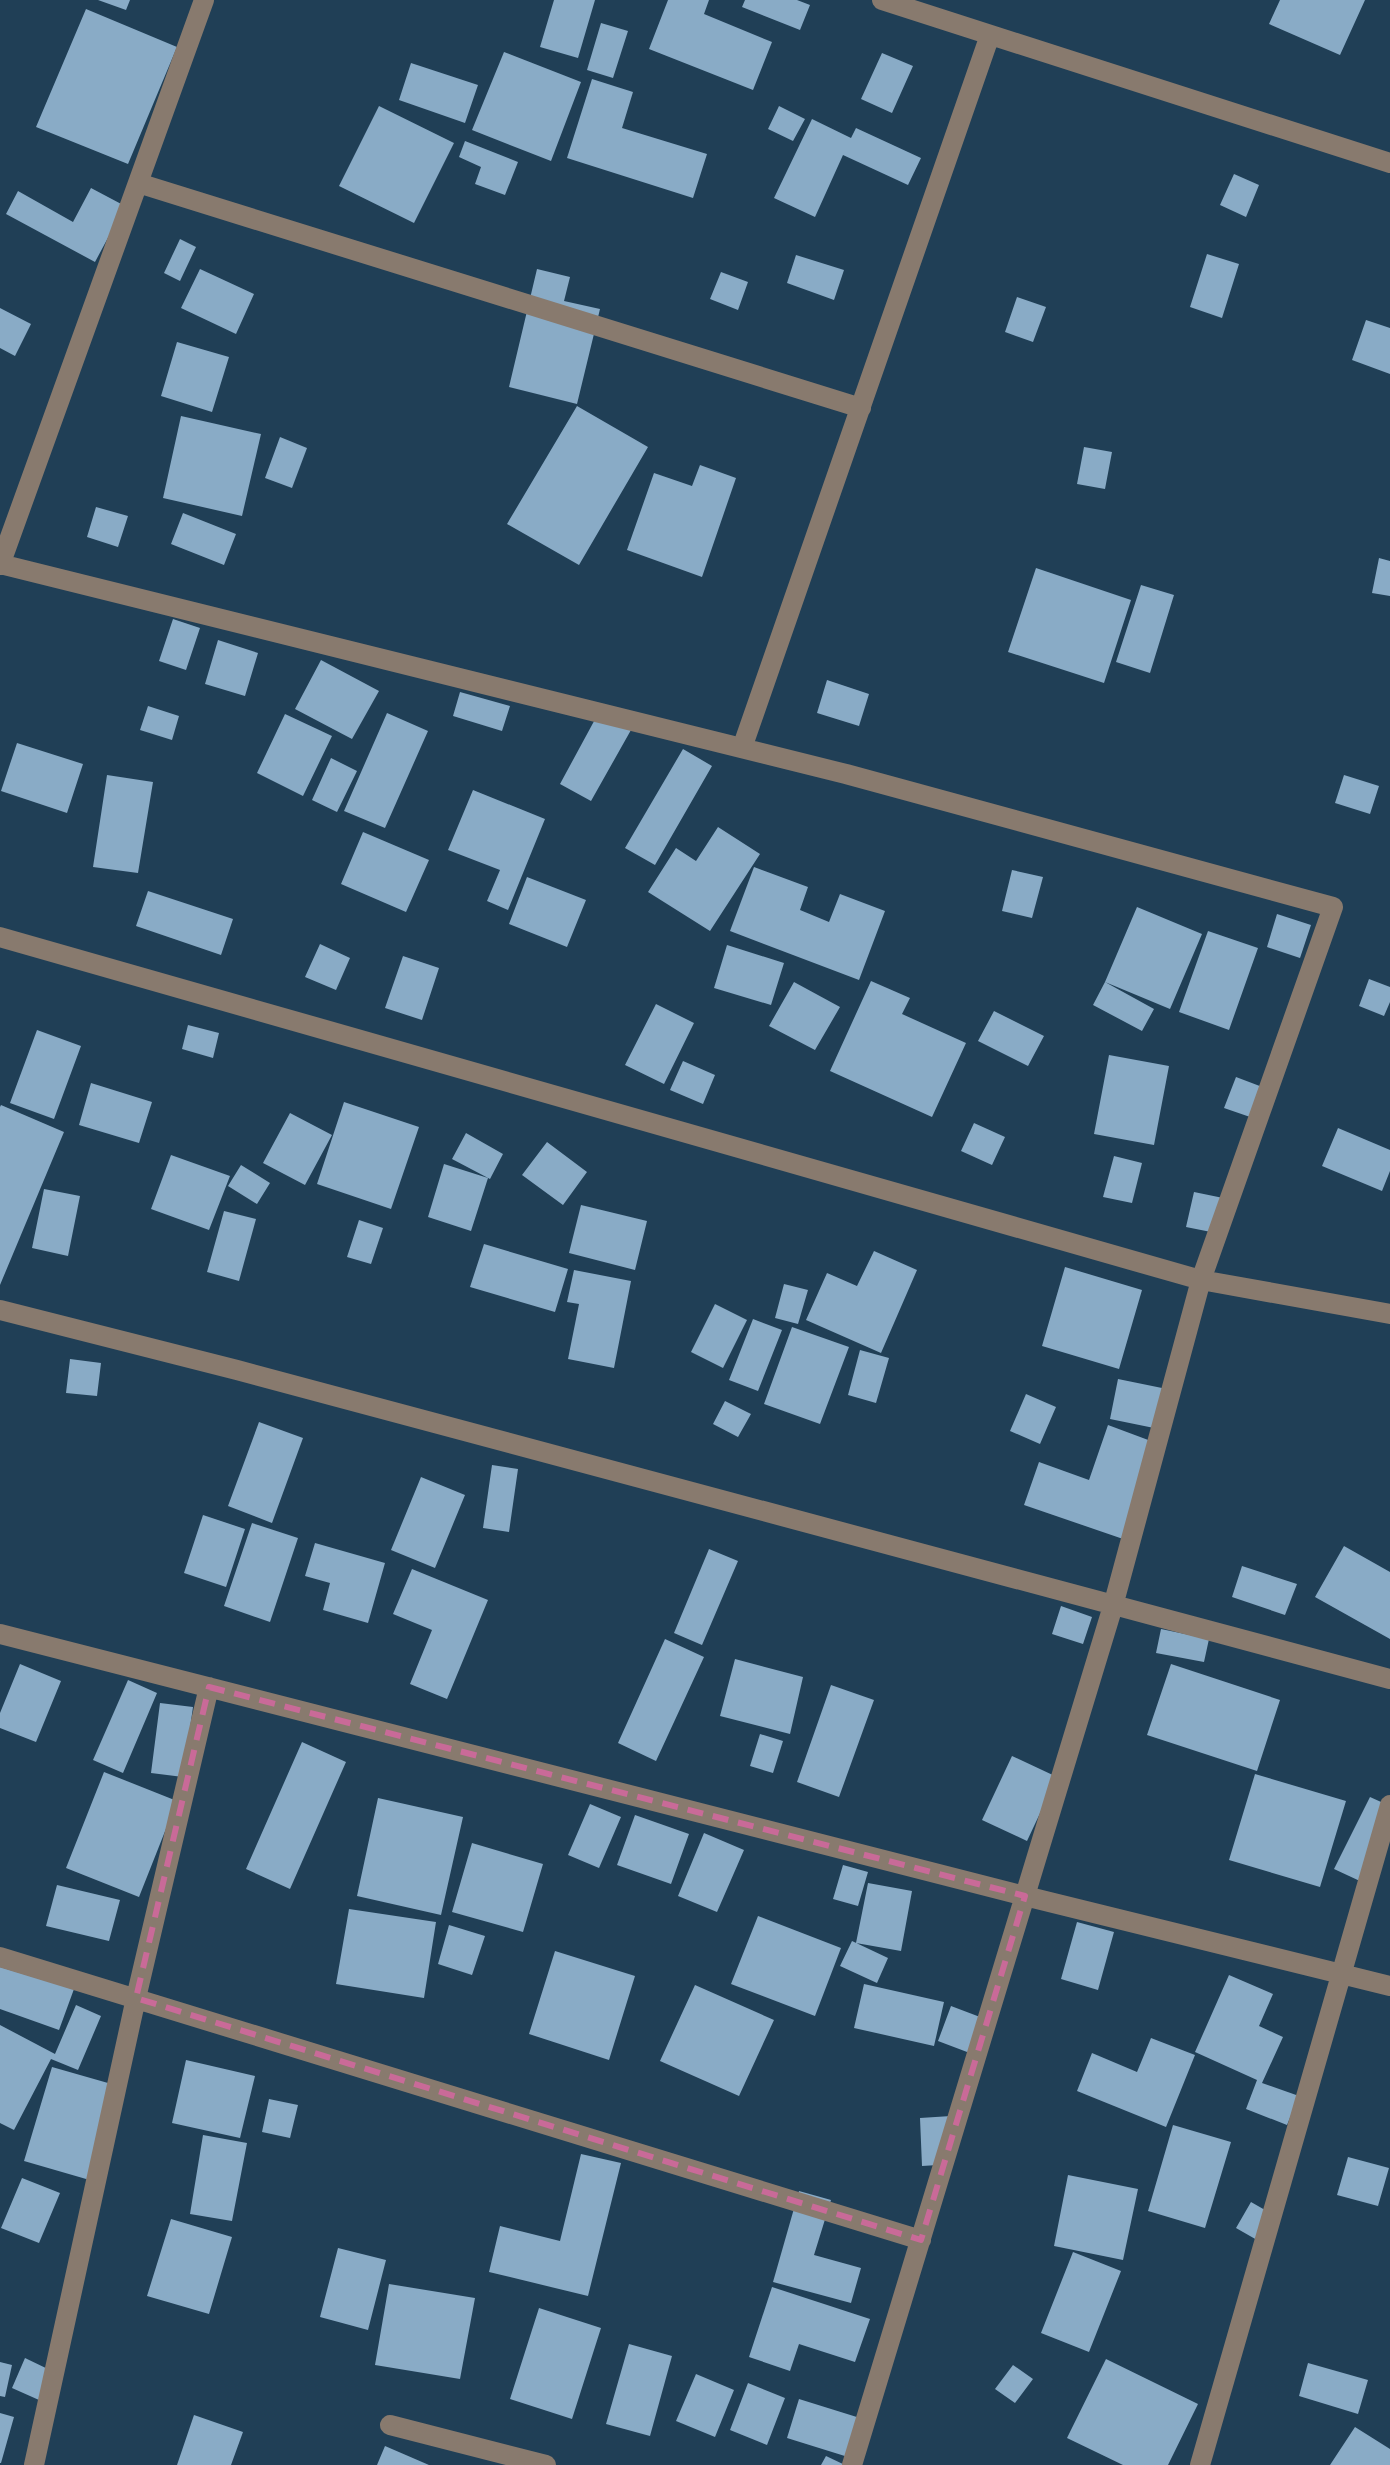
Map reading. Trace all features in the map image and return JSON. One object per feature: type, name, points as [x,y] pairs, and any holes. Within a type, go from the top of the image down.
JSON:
[{"type":"street","points":[[204,0],[0,564],[846,774],[1333,907],[1201,1280],[1113,1606],[852,2465]]},
{"type":"street","points":[[882,0],[926,7],[990,35],[1390,163]]},
{"type":"street","points":[[742,748],[990,35]]},
{"type":"street","points":[[138,183],[861,408]]},
{"type":"street","points":[[0,937],[1201,1280],[1390,1314]]},
{"type":"street","points":[[0,1310],[237,1370],[1390,1679]]},
{"type":"street","points":[[0,1634],[1390,1986]]},
{"type":"street","points":[[34,2465],[136,1998],[209,1687]]},
{"type":"street","points":[[1200,2465],[1390,1805]]},
{"type":"street","points":[[0,1957],[921,2240]]},
{"type":"street","points":[[390,2425],[546,2465]]},
{"type":"highlighted area","points":[[209,1687],[1025,1896],[921,2240],[136,1998]]},
{"type":"building","points":[[98,0],[130,0],[126,10]]},
{"type":"building","points":[[554,0],[595,0],[578,58],[540,47]]},
{"type":"building","points":[[668,0],[709,0],[704,14],[772,42],[753,90],[649,49]]},
{"type":"building","points":[[745,0],[797,0],[810,5],[800,30],[742,7]]},
{"type":"building","points":[[1280,0],[1365,0],[1340,55],[1269,24]]},
{"type":"building","points":[[86,9],[177,47],[128,164],[36,127]]},
{"type":"building","points":[[601,23],[628,31],[613,78],[587,70]]},
{"type":"building","points":[[504,52],[581,82],[551,161],[472,130]]},
{"type":"building","points":[[882,53],[913,66],[892,113],[861,99]]},
{"type":"building","points":[[411,63],[478,85],[465,123],[399,100]]},
{"type":"building","points":[[592,79],[633,92],[622,128],[707,154],[693,198],[567,158]]},
{"type":"building","points":[[379,106],[454,143],[414,223],[339,186]]},
{"type":"building","points":[[779,106],[805,119],[793,141],[768,129]]},
{"type":"building","points":[[812,119],[851,138],[856,128],[921,158],[908,185],[843,155],[815,217],[774,198]]},
{"type":"building","points":[[465,141],[518,162],[505,195],[475,184],[481,167],[459,157]]},
{"type":"building","points":[[1234,174],[1259,185],[1246,217],[1220,205]]},
{"type":"building","points":[[91,188],[125,206],[95,262],[6,214],[18,191],[73,222]]},
{"type":"building","points":[[180,239],[196,247],[180,281],[164,273]]},
{"type":"building","points":[[1207,254],[1239,264],[1222,318],[1190,307]]},
{"type":"building","points":[[796,255],[844,270],[834,300],[787,283]]},
{"type":"building","points":[[200,269],[254,294],[236,334],[181,308]]},
{"type":"building","points":[[537,269],[570,277],[564,301],[600,309],[577,404],[509,387]]},
{"type":"building","points":[[721,272],[748,282],[738,310],[710,299]]},
{"type":"building","points":[[1017,297],[1046,307],[1033,342],[1005,332]]},
{"type":"building","points":[[0,308],[31,324],[15,356],[0,348]]},
{"type":"building","points":[[1366,320],[1390,328],[1390,374],[1352,360]]},
{"type":"building","points":[[177,342],[229,357],[212,412],[161,396]]},
{"type":"building","points":[[577,406],[648,447],[579,565],[507,524]]},
{"type":"building","points":[[181,416],[261,434],[242,516],[163,498]]},
{"type":"building","points":[[280,437],[307,448],[292,488],[265,478]]},
{"type":"building","points":[[1084,447],[1112,452],[1105,489],[1077,484]]},
{"type":"building","points":[[700,465],[736,478],[702,577],[627,550],[654,473],[692,486]]},
{"type":"building","points":[[96,507],[128,516],[118,547],[87,537]]},
{"type":"building","points":[[183,513],[236,534],[224,565],[171,544]]},
{"type":"building","points":[[1379,558],[1390,561],[1390,596],[1372,593]]},
{"type":"building","points":[[1036,568],[1131,600],[1104,683],[1008,652]]},
{"type":"building","points":[[1141,585],[1174,595],[1150,673],[1116,662]]},
{"type":"building","points":[[173,619],[200,628],[186,670],[159,661]]},
{"type":"building","points":[[218,640],[258,653],[245,696],[205,684]]},
{"type":"building","points":[[321,660],[379,691],[352,739],[295,709]]},
{"type":"building","points":[[827,680],[869,694],[859,726],[817,713]]},
{"type":"building","points":[[460,692],[510,706],[502,731],[453,716]]},
{"type":"building","points":[[148,706],[179,716],[172,740],[140,730]]},
{"type":"building","points":[[599,712],[631,730],[591,801],[560,784]]},
{"type":"building","points":[[387,713],[428,731],[385,828],[344,811]]},
{"type":"building","points":[[285,714],[332,736],[303,796],[257,773]]},
{"type":"building","points":[[17,743],[83,764],[67,813],[1,791]]},
{"type":"building","points":[[683,749],[712,766],[655,865],[625,848]]},
{"type":"building","points":[[331,758],[357,771],[337,812],[312,800]]},
{"type":"building","points":[[107,775],[153,782],[138,873],[93,867]]},
{"type":"building","points":[[1344,775],[1379,786],[1370,814],[1335,803]]},
{"type":"building","points":[[473,790],[545,819],[508,910],[487,901],[500,870],[448,850]]},
{"type":"building","points":[[718,827],[760,854],[710,931],[648,892],[676,848],[696,861]]},
{"type":"building","points":[[363,832],[429,860],[406,912],[341,884]]},
{"type":"building","points":[[754,867],[808,887],[800,910],[829,922],[840,894],[885,911],[859,980],[730,931]]},
{"type":"building","points":[[1012,870],[1043,877],[1032,918],[1002,911]]},
{"type":"building","points":[[527,877],[586,900],[567,947],[509,924]]},
{"type":"building","points":[[148,891],[233,919],[221,955],[136,926]]},
{"type":"building","points":[[1137,907],[1202,934],[1170,1009],[1105,982]]},
{"type":"building","points":[[1277,914],[1311,925],[1300,958],[1267,947]]},
{"type":"building","points":[[1208,931],[1258,948],[1229,1030],[1179,1012]]},
{"type":"building","points":[[320,944],[350,958],[336,990],[305,977]]},
{"type":"building","points":[[727,945],[784,963],[771,1005],[714,988]]},
{"type":"building","points":[[403,956],[439,968],[422,1020],[385,1008]]},
{"type":"building","points":[[1369,979],[1390,987],[1390,1002],[1384,1016],[1359,1006]]},
{"type":"building","points":[[871,981],[910,998],[902,1014],[966,1043],[932,1117],[830,1071]]},
{"type":"building","points":[[794,982],[840,1007],[815,1050],[769,1026]]},
{"type":"building","points":[[1105,982],[1154,1009],[1142,1031],[1093,1005]]},
{"type":"building","points":[[656,1004],[694,1023],[664,1084],[625,1065]]},
{"type":"building","points":[[994,1011],[1044,1036],[1028,1066],[978,1041]]},
{"type":"building","points":[[188,1025],[219,1033],[213,1058],[182,1049]]},
{"type":"building","points":[[37,1030],[81,1046],[54,1119],[10,1103]]},
{"type":"building","points":[[1109,1055],[1169,1066],[1154,1145],[1094,1134]]},
{"type":"building","points":[[683,1061],[715,1075],[703,1104],[670,1090]]},
{"type":"building","points":[[1236,1077],[1265,1088],[1253,1118],[1224,1108]]},
{"type":"building","points":[[91,1083],[152,1102],[139,1143],[79,1125]]},
{"type":"building","points":[[344,1102],[419,1127],[391,1209],[317,1184]]},
{"type":"building","points":[[0,1107],[64,1132],[0,1285]]},
{"type":"building","points":[[290,1113],[332,1135],[305,1185],[263,1163]]},
{"type":"building","points":[[974,1123],[1005,1137],[992,1165],[961,1151]]},
{"type":"building","points":[[1338,1128],[1390,1150],[1390,1171],[1382,1191],[1322,1166]]},
{"type":"building","points":[[466,1133],[503,1154],[490,1179],[452,1159]]},
{"type":"building","points":[[547,1142],[587,1172],[563,1205],[522,1175]]},
{"type":"building","points":[[171,1155],[230,1176],[209,1230],[151,1209]]},
{"type":"building","points":[[1114,1156],[1142,1163],[1132,1203],[1103,1197]]},
{"type":"building","points":[[444,1164],[488,1178],[471,1231],[428,1217]]},
{"type":"building","points":[[241,1165],[270,1183],[257,1204],[228,1186]]},
{"type":"building","points":[[44,1189],[80,1196],[68,1256],[32,1248]]},
{"type":"building","points":[[1194,1192],[1228,1199],[1221,1234],[1186,1227]]},
{"type":"building","points":[[581,1205],[647,1221],[635,1270],[569,1253]]},
{"type":"building","points":[[224,1211],[256,1219],[239,1281],[207,1272]]},
{"type":"building","points":[[359,1220],[383,1228],[371,1264],[347,1257]]},
{"type":"building","points":[[484,1244],[568,1269],[555,1312],[470,1287]]},
{"type":"building","points":[[874,1251],[917,1270],[881,1353],[806,1320],[827,1273],[857,1286]]},
{"type":"building","points":[[1065,1267],[1142,1290],[1119,1369],[1042,1346]]},
{"type":"building","points":[[574,1270],[631,1281],[614,1368],[568,1359],[579,1304],[567,1302]]},
{"type":"building","points":[[784,1284],[808,1290],[798,1324],[775,1318]]},
{"type":"building","points":[[715,1304],[747,1320],[723,1368],[691,1352]]},
{"type":"building","points":[[753,1319],[782,1330],[758,1391],[729,1380]]},
{"type":"building","points":[[792,1327],[849,1347],[820,1424],[764,1404]]},
{"type":"building","points":[[860,1350],[889,1358],[876,1403],[848,1395]]},
{"type":"building","points":[[70,1359],[101,1363],[97,1396],[66,1393]]},
{"type":"building","points":[[1118,1379],[1162,1388],[1154,1428],[1110,1419]]},
{"type":"building","points":[[1026,1394],[1056,1407],[1040,1444],[1010,1431]]},
{"type":"building","points":[[725,1401],[751,1414],[738,1437],[713,1424]]},
{"type":"building","points":[[259,1422],[303,1438],[272,1523],[228,1506]]},
{"type":"building","points":[[1108,1425],[1159,1444],[1126,1540],[1024,1505],[1039,1462],[1089,1480]]},
{"type":"building","points":[[492,1465],[518,1469],[509,1532],[483,1528]]},
{"type":"building","points":[[421,1477],[465,1495],[435,1568],[391,1550]]},
{"type":"building","points":[[203,1515],[245,1529],[226,1587],[184,1573]]},
{"type":"building","points":[[252,1523],[298,1538],[270,1622],[224,1606]]},
{"type":"building","points":[[315,1543],[385,1563],[368,1623],[323,1610],[330,1583],[305,1576]]},
{"type":"building","points":[[1344,1546],[1390,1572],[1390,1639],[1315,1597]]},
{"type":"building","points":[[709,1549],[738,1561],[702,1645],[674,1633]]},
{"type":"building","points":[[1242,1566],[1297,1584],[1285,1615],[1232,1597]]},
{"type":"building","points":[[412,1569],[488,1600],[447,1699],[410,1684],[432,1630],[393,1614]]},
{"type":"building","points":[[1061,1606],[1092,1617],[1083,1644],[1052,1634]]},
{"type":"building","points":[[1161,1629],[1209,1639],[1204,1662],[1156,1653]]},
{"type":"building","points":[[665,1639],[704,1657],[656,1761],[618,1743]]},
{"type":"building","points":[[735,1659],[803,1677],[790,1734],[720,1716]]},
{"type":"building","points":[[20,1664],[61,1681],[36,1742],[0,1728],[0,1713]]},
{"type":"building","points":[[1171,1664],[1280,1700],[1257,1771],[1147,1735]]},
{"type":"building","points":[[128,1680],[157,1693],[123,1773],[93,1760]]},
{"type":"building","points":[[831,1685],[874,1700],[839,1797],[797,1782]]},
{"type":"building","points":[[160,1703],[193,1707],[183,1777],[151,1773]]},
{"type":"building","points":[[760,1734],[783,1741],[773,1773],[750,1766]]},
{"type":"building","points":[[302,1742],[346,1762],[290,1889],[246,1869]]},
{"type":"building","points":[[1012,1756],[1057,1777],[1027,1841],[982,1820]]},
{"type":"building","points":[[104,1772],[177,1801],[139,1897],[66,1868]]},
{"type":"building","points":[[1255,1774],[1346,1801],[1320,1887],[1229,1860]]},
{"type":"building","points":[[1370,1797],[1390,1806],[1362,1882],[1334,1869]]},
{"type":"building","points":[[378,1798],[463,1817],[441,1915],[357,1896]]},
{"type":"building","points":[[590,1804],[621,1817],[599,1868],[568,1855]]},
{"type":"building","points":[[635,1815],[689,1834],[671,1884],[617,1865]]},
{"type":"building","points":[[704,1833],[744,1850],[717,1912],[678,1896]]},
{"type":"building","points":[[472,1843],[543,1864],[523,1932],[452,1912]]},
{"type":"building","points":[[843,1865],[868,1872],[858,1906],[833,1899]]},
{"type":"building","points":[[868,1883],[912,1891],[901,1951],[856,1943]]},
{"type":"building","points":[[57,1885],[120,1900],[109,1941],[46,1926]]},
{"type":"building","points":[[349,1909],[436,1922],[424,1998],[336,1984]]},
{"type":"building","points":[[758,1916],[841,1948],[815,2016],[731,1984]]},
{"type":"building","points":[[1077,1922],[1114,1932],[1098,1990],[1061,1979]]},
{"type":"building","points":[[449,1925],[485,1936],[472,1975],[438,1964]]},
{"type":"building","points":[[852,1941],[888,1958],[877,1983],[840,1966]]},
{"type":"building","points":[[555,1951],[635,1976],[609,2060],[529,2034]]},
{"type":"building","points":[[0,1967],[74,1989],[59,2030],[0,2009]]},
{"type":"building","points":[[1229,1975],[1273,1994],[1259,2026],[1283,2037],[1262,2083],[1299,2096],[1287,2125],[1246,2109],[1257,2080],[1195,2052]]},
{"type":"building","points":[[864,1984],[944,2002],[934,2046],[854,2028]]},
{"type":"building","points":[[695,1985],[774,2020],[739,2096],[660,2061]]},
{"type":"building","points":[[76,2005],[101,2016],[78,2070],[51,2059],[14,2130],[0,2123],[0,2025],[55,2054]]},
{"type":"building","points":[[951,2006],[988,2020],[975,2055],[938,2041]]},
{"type":"building","points":[[1151,2038],[1195,2055],[1166,2127],[1077,2091],[1092,2053],[1137,2072]]},
{"type":"building","points":[[186,2060],[255,2076],[240,2138],[172,2123]]},
{"type":"building","points":[[52,2067],[122,2087],[93,2181],[24,2161]]},
{"type":"building","points":[[269,2099],[298,2105],[290,2138],[262,2132]]},
{"type":"building","points":[[951,2116],[954,2164],[922,2166],[920,2118]]},
{"type":"building","points":[[1173,2125],[1231,2142],[1205,2228],[1148,2211]]},
{"type":"building","points":[[203,2135],[247,2143],[232,2221],[190,2214]]},
{"type":"building","points":[[581,2154],[621,2163],[588,2296],[489,2272],[500,2226],[560,2241]]},
{"type":"building","points":[[1348,2157],[1389,2168],[1378,2206],[1337,2195]]},
{"type":"building","points":[[1068,2175],[1138,2189],[1123,2260],[1054,2246]]},
{"type":"building","points":[[22,2178],[60,2193],[39,2243],[1,2228]]},
{"type":"building","points":[[799,2191],[831,2200],[814,2255],[861,2268],[851,2303],[773,2282]]},
{"type":"building","points":[[1251,2202],[1272,2214],[1257,2240],[1236,2228]]},
{"type":"building","points":[[171,2219],[232,2237],[209,2314],[147,2296]]},
{"type":"building","points":[[338,2248],[386,2260],[368,2330],[320,2317]]},
{"type":"building","points":[[1073,2252],[1121,2271],[1089,2352],[1041,2333]]},
{"type":"building","points":[[389,2284],[475,2298],[460,2379],[375,2365]]},
{"type":"building","points":[[772,2287],[870,2319],[855,2362],[799,2344],[790,2371],[749,2357]]},
{"type":"building","points":[[539,2308],[601,2328],[572,2419],[510,2399]]},
{"type":"building","points":[[629,2344],[672,2356],[650,2436],[606,2424]]},
{"type":"building","points":[[25,2358],[52,2371],[39,2400],[12,2388]]},
{"type":"building","points":[[1106,2359],[1198,2404],[1168,2465],[1123,2465],[1067,2438]]},
{"type":"building","points":[[0,2362],[12,2365],[5,2397],[0,2396]]},
{"type":"building","points":[[1308,2363],[1368,2380],[1358,2414],[1299,2396]]},
{"type":"building","points":[[1013,2365],[1033,2379],[1015,2403],[995,2389]]},
{"type":"building","points":[[696,2374],[734,2390],[715,2437],[676,2421]]},
{"type":"building","points":[[748,2383],[785,2398],[767,2445],[730,2430]]},
{"type":"building","points":[[799,2399],[860,2418],[848,2457],[787,2438]]},
{"type":"building","points":[[0,2413],[14,2417],[1,2463],[0,2463]]},
{"type":"building","points":[[194,2415],[243,2432],[231,2465],[177,2465]]},
{"type":"building","points":[[1355,2427],[1390,2449],[1390,2465],[1330,2465]]},
{"type":"building","points":[[385,2446],[429,2465],[377,2465]]},
{"type":"building","points":[[826,2456],[845,2465],[821,2465]]}]
